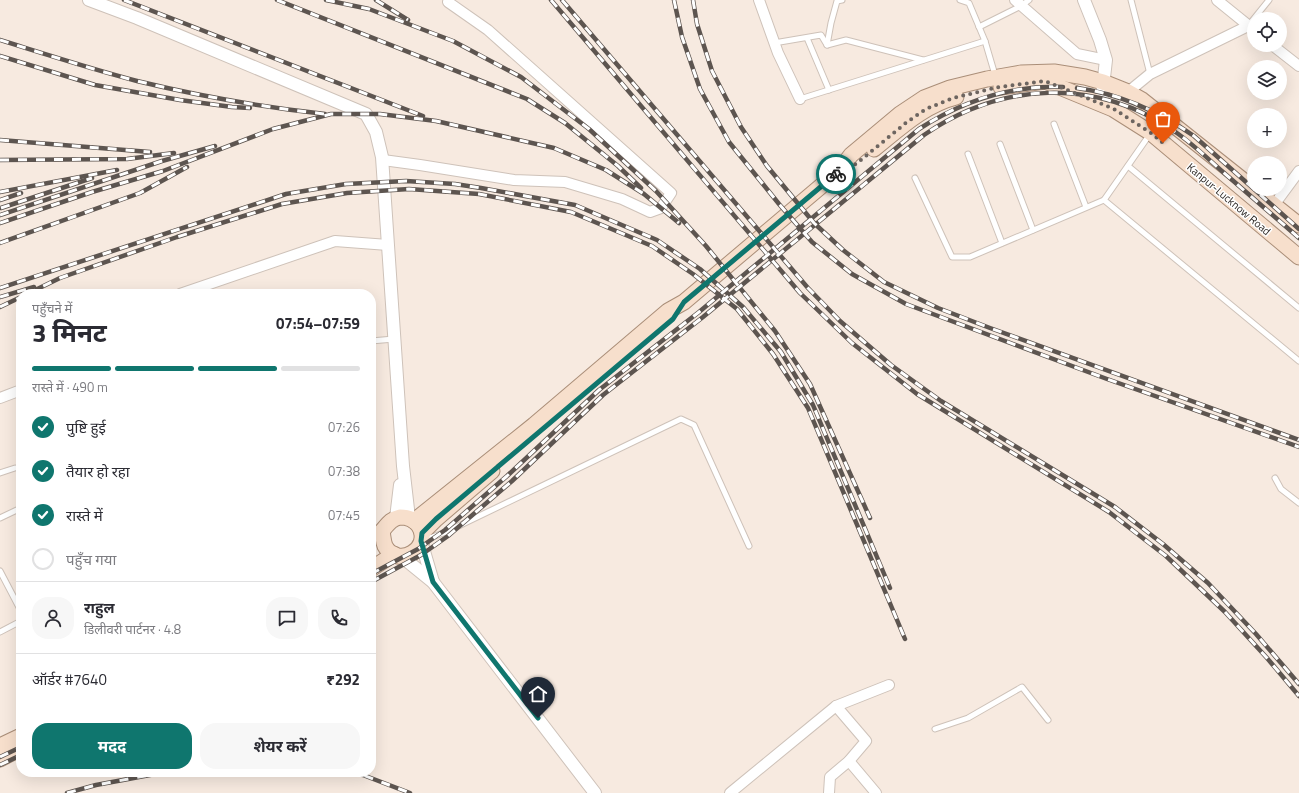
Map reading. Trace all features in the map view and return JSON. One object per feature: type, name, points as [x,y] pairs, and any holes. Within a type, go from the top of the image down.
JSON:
[{"type":"main road","name":"Kanpur-Lucknow Road","points":[[412,526],[442,514],[673,319],[684,302],[840,171],[851,155],[900,114],[924,98],[950,88],[1021,73],[1054,72],[1085,77],[1103,82],[1128,92],[1142,100],[1247,183]]},
{"type":"main road","name":"Kanpur-Lucknow Road","points":[[840,171],[856,164],[907,122],[926,109],[953,98],[999,87],[1045,81],[1114,109],[1151,133],[1299,257]]},
{"type":"main road","name":"Kanpur-Lucknow Road","points":[[1263,196],[1299,225]]},
{"type":"main road","points":[[376,566],[398,555],[412,554],[416,550],[412,526],[388,523],[377,529],[387,549],[398,555]]},
{"type":"main road","points":[[0,746],[16,738]]},
{"type":"main road","points":[[0,758],[16,750]]},
{"type":"street","points":[[89,0],[137,18],[366,114],[376,132],[383,160],[402,466],[412,526],[433,582]]},
{"type":"street","points":[[759,0],[778,53],[800,99]]},
{"type":"street","points":[[1084,0],[1100,40],[1106,60],[1101,104]]},
{"type":"street","points":[[1217,0],[1247,25]]},
{"type":"street","points":[[383,160],[514,180],[565,182],[622,199],[650,212],[660,208],[671,193],[488,30],[448,2]]},
{"type":"street","points":[[1022,2],[1077,54],[1106,60]]},
{"type":"street","points":[[1128,92],[1150,74],[1247,30]]},
{"type":"street","points":[[1281,52],[1299,66]]},
{"type":"street","points":[[1274,205],[1299,171]]},
{"type":"street","points":[[195,289],[334,241],[388,246]]},
{"type":"street","points":[[0,398],[16,392]]},
{"type":"street","points":[[398,555],[433,582],[595,793]]},
{"type":"street","points":[[730,793],[836,706],[889,685]]},
{"type":"street","points":[[829,793],[830,777],[849,761],[866,741],[836,706]]},
{"type":"street","points":[[849,761],[876,793]]},
{"type":"lane","points":[[827,45],[837,1],[842,0]]},
{"type":"lane","points":[[960,0],[969,3],[985,41],[996,78]]},
{"type":"lane","points":[[1131,0],[1150,74]]},
{"type":"lane","points":[[1261,12],[1269,0]]},
{"type":"lane","points":[[979,27],[1022,2]]},
{"type":"lane","points":[[774,43],[821,35],[827,45]]},
{"type":"lane","points":[[807,38],[829,90]]},
{"type":"lane","points":[[827,45],[846,40],[924,60]]},
{"type":"lane","points":[[800,99],[985,41]]},
{"type":"lane","points":[[1054,124],[1086,207]]},
{"type":"lane","points":[[915,178],[952,257],[970,257],[1104,200],[1151,133]]},
{"type":"lane","points":[[1000,144],[1033,230]]},
{"type":"lane","points":[[968,154],[1002,243]]},
{"type":"lane","points":[[1128,166],[1299,308]]},
{"type":"lane","points":[[1104,200],[1299,361]]},
{"type":"lane","points":[[376,341],[395,339]]},
{"type":"lane","points":[[412,526],[446,532],[681,419],[694,424],[749,546]]},
{"type":"lane","points":[[0,473],[15,468]]},
{"type":"lane","points":[[1275,478],[1281,489],[1299,503]]},
{"type":"lane","points":[[0,518],[16,510]]},
{"type":"lane","points":[[0,571],[16,601]]},
{"type":"lane","points":[[0,632],[16,624]]},
{"type":"lane","points":[[935,729],[968,718],[1022,688],[1048,720]]},
{"type":"railway","points":[[124,0],[423,116]]},
{"type":"railway","points":[[277,0],[527,99],[565,123],[618,166],[641,188]]},
{"type":"railway","points":[[326,0],[369,9],[453,41],[521,77],[589,129],[656,191],[706,246],[775,331],[810,384],[870,518]]},
{"type":"railway","points":[[376,0],[408,20]]},
{"type":"railway","points":[[551,0],[800,293],[852,343],[917,394],[1109,512],[1166,556],[1225,612],[1299,696]]},
{"type":"railway","points":[[562,0],[808,288],[840,321],[891,365],[941,401],[1115,507],[1163,544],[1208,583],[1256,634],[1299,684]]},
{"type":"railway","points":[[674,0],[682,37],[700,89],[729,142],[812,242],[852,274],[906,304],[1107,379],[1299,447]]},
{"type":"railway","points":[[693,0],[697,24],[712,71],[741,127],[767,166],[814,223],[843,250],[884,282],[938,308],[990,328],[1299,440]]},
{"type":"railway","points":[[0,40],[103,72],[184,92],[278,108],[325,114]]},
{"type":"railway","points":[[0,56],[95,85],[180,100],[250,108]]},
{"type":"railway","points":[[376,571],[418,549],[445,530],[507,476],[599,390],[699,312],[919,129],[953,110],[988,96],[1024,89],[1063,87]]},
{"type":"railway","points":[[1077,88],[1124,99],[1153,111],[1180,127],[1194,136],[1299,229]]},
{"type":"railway","points":[[376,579],[421,555],[448,536],[512,481],[603,395],[703,317],[924,135],[954,117],[984,104],[1016,96],[1048,93],[1080,95],[1112,101],[1144,113],[1187,140],[1299,238]]},
{"type":"railway","points":[[0,223],[92,192],[163,171],[273,129],[331,114],[380,114],[436,121],[554,148],[606,170],[644,194],[679,223]]},
{"type":"railway","points":[[0,140],[150,152]]},
{"type":"railway","points":[[0,215],[162,161],[215,146]]},
{"type":"railway","points":[[0,160],[127,159],[174,153]]},
{"type":"railway","points":[[0,243],[140,193],[187,167]]},
{"type":"railway","points":[[0,192],[117,170]]},
{"type":"railway","points":[[1,208],[92,178]]},
{"type":"railway","points":[[0,288],[286,194],[346,184],[406,181],[455,184],[575,205],[657,240],[700,269],[743,307],[781,352],[813,405],[890,588]]},
{"type":"railway","points":[[37,289],[60,278],[177,237],[282,204],[347,193],[409,189],[479,194],[571,212],[652,246],[693,274],[737,309],[773,354],[808,408],[905,639]]},
{"type":"railway","points":[[0,200],[21,193]]},
{"type":"railway","points":[[27,289],[34,287]]},
{"type":"railway","points":[[0,297],[16,292]]},
{"type":"railway","points":[[0,307],[16,299]]},
{"type":"railway","points":[[0,757],[16,749]]},
{"type":"railway","points":[[0,765],[16,757]]},
{"type":"railway","points":[[67,793],[96,785],[139,777]]},
{"type":"railway","points":[[368,777],[410,793]]},
{"type":"way so far","points":[[836,174],[856,164],[907,122],[926,109],[953,98],[999,87],[1045,81],[1114,109],[1151,133],[1163,143]]},
{"type":"route","points":[[538,718],[433,582],[421,541],[422,533],[436,519],[673,319],[684,302],[836,174]]}]
